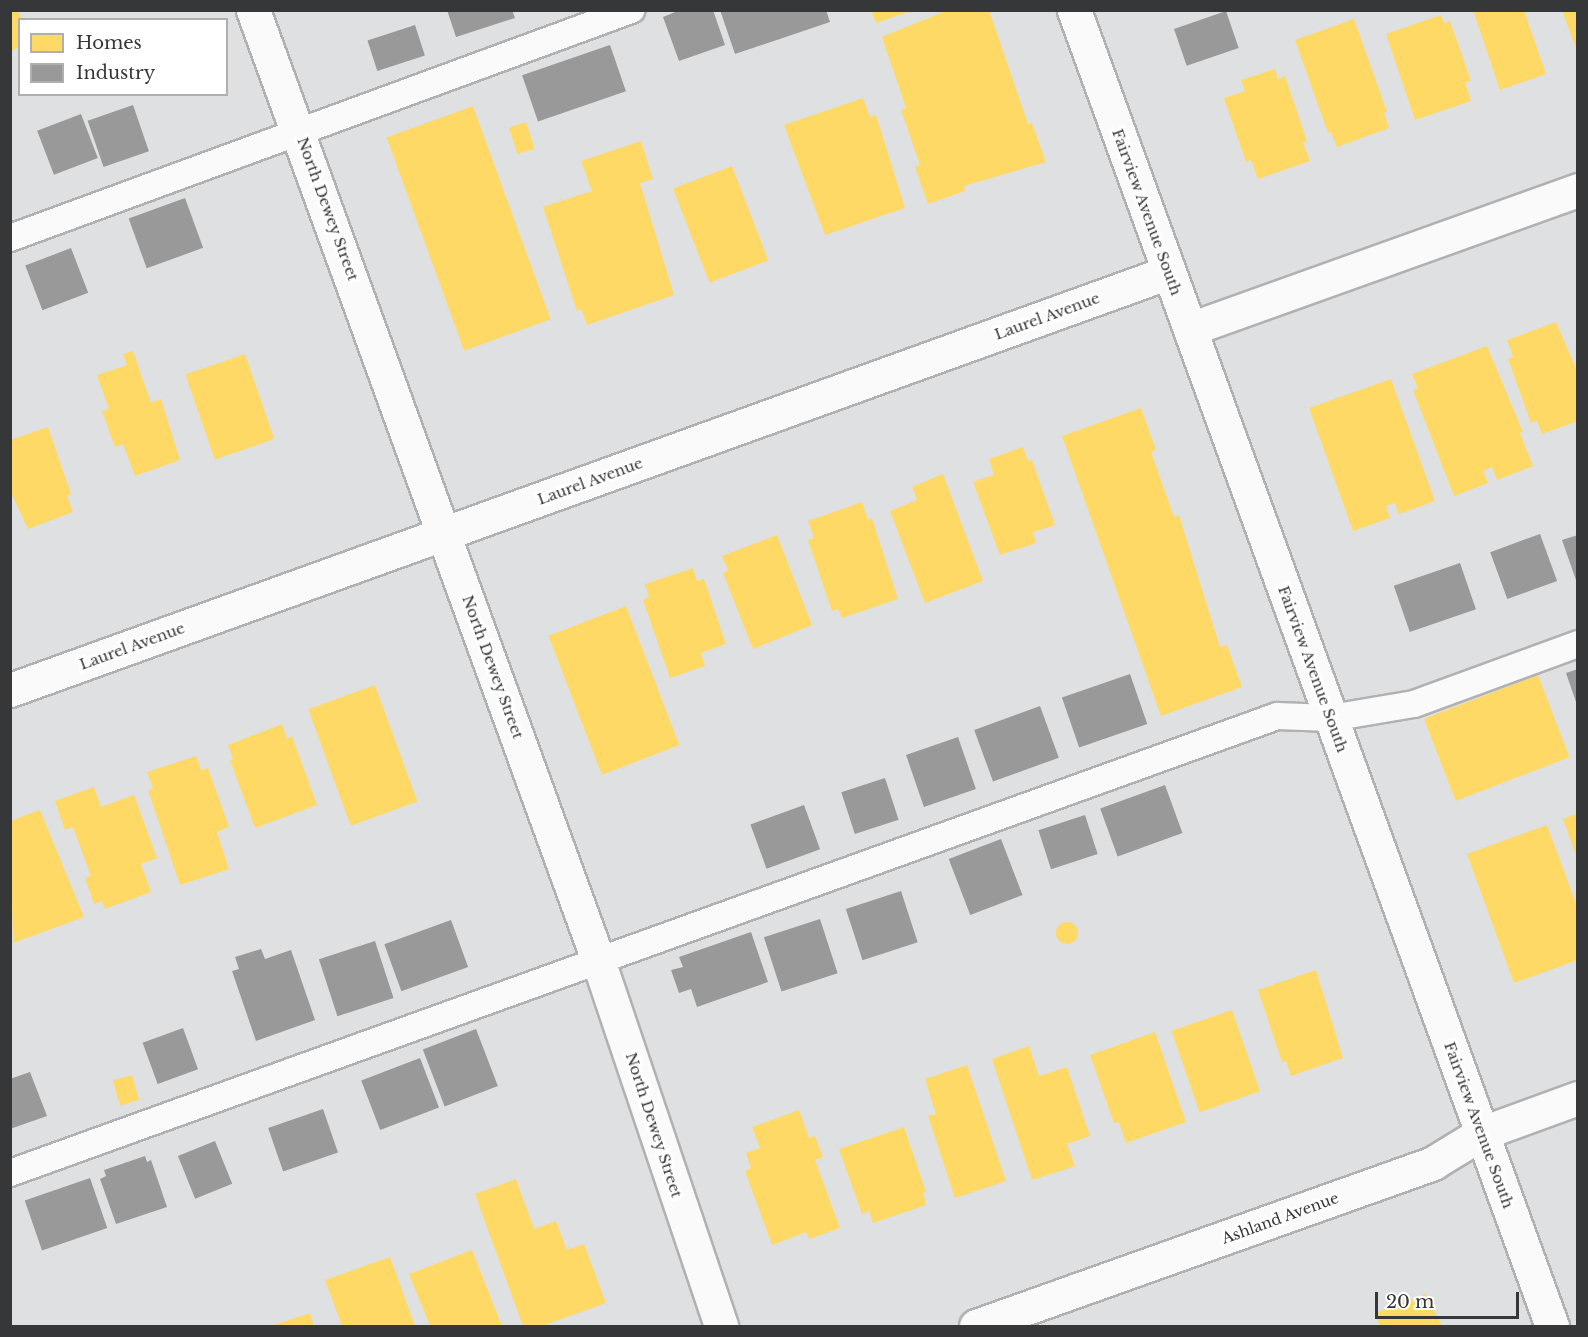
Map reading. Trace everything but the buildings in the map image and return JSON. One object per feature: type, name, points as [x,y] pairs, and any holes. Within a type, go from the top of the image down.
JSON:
[{"type":"street","name":"North Dewey Street","points":[[253,10],[300,132],[598,960],[721,1326]]},
{"type":"street","name":"Fairview Avenue South","points":[[1074,10],[1552,1326]]},
{"type":"street","points":[[1190,329],[1578,190]]},
{"type":"street","name":"Laurel Avenue","points":[[10,690],[1169,272]]},
{"type":"street","name":"Ashland Avenue","points":[[976,1326],[1433,1163],[1482,1133],[1578,1098]]},
{"type":"lane","points":[[10,238],[632,10]]},
{"type":"lane","points":[[10,1173],[1277,716],[1331,718],[1414,704],[1578,644]]}]
